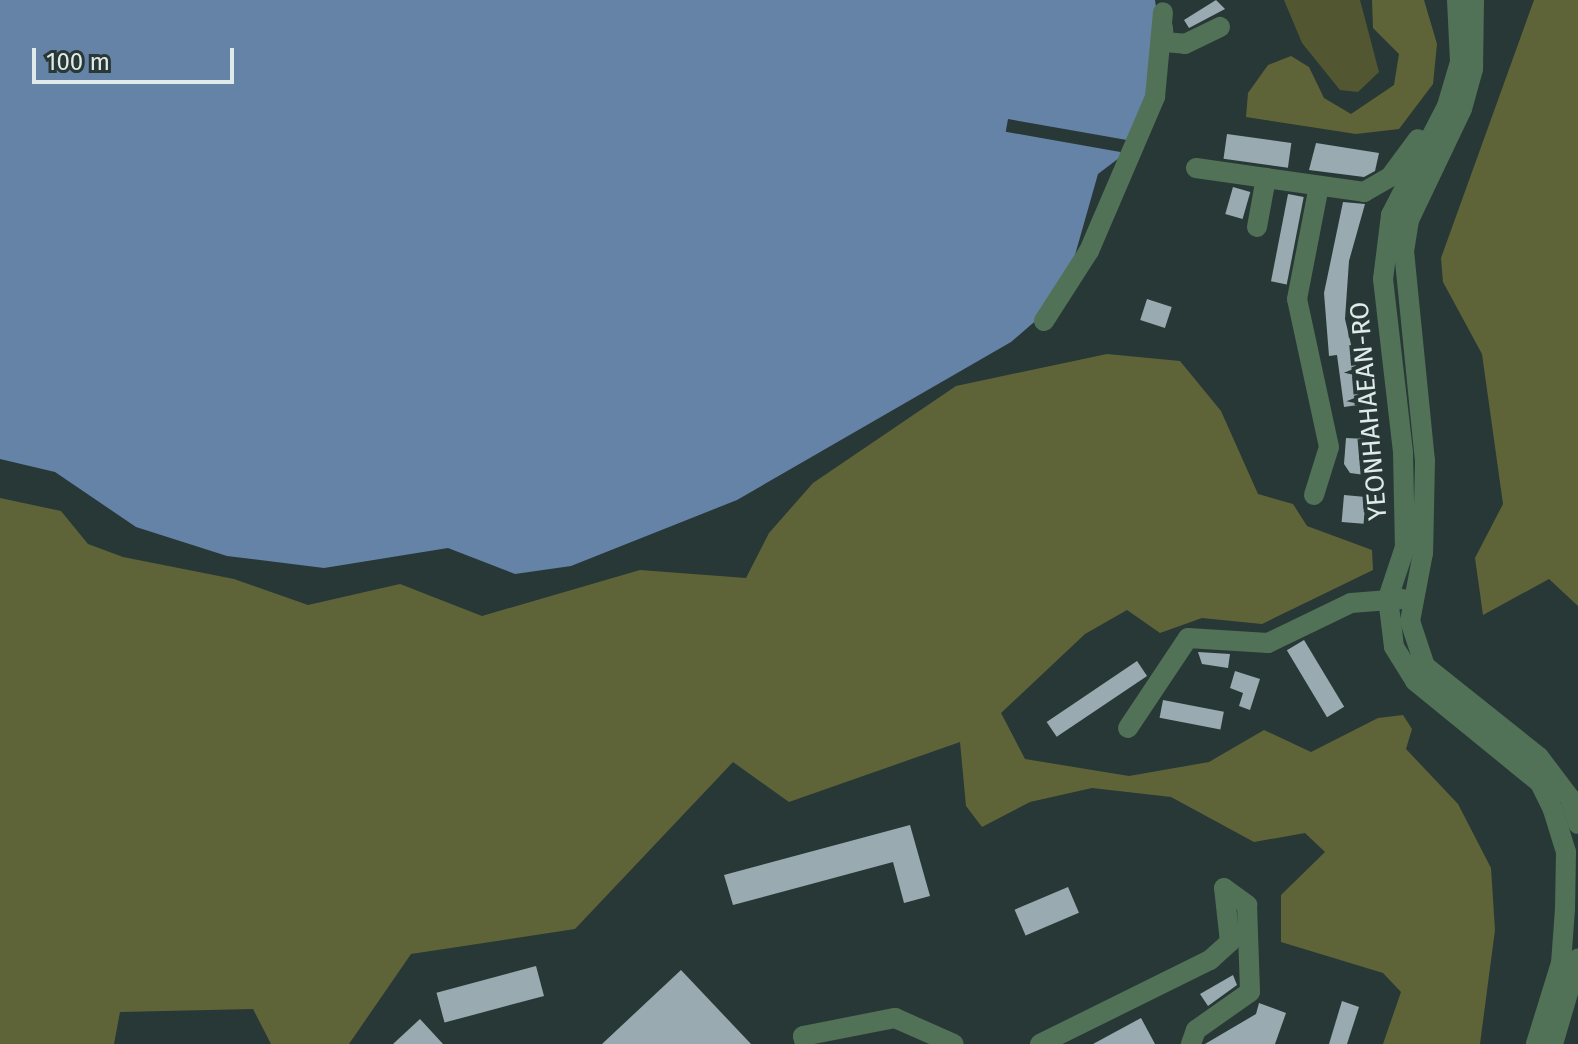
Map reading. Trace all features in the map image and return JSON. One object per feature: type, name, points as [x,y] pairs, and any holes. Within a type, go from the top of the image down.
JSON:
[{"type":"street","name":"YEONHAHAEAN-RO","points":[[1457,0],[1460,62],[1435,129],[1391,215],[1383,279],[1403,453],[1405,547],[1388,598],[1394,647],[1415,681],[1540,783],[1553,810],[1566,852],[1565,909],[1561,963],[1536,1044]]},
{"type":"street","name":"YEONHAHAEAN-RO","points":[[1474,0],[1473,69],[1462,109],[1409,220],[1404,251],[1425,460],[1423,553],[1410,599],[1425,666],[1539,757],[1570,798],[1578,824]]},
{"type":"street","points":[[1162,6],[1164,42],[1185,44],[1220,27]]},
{"type":"street","points":[[1044,321],[1089,251],[1155,97],[1162,6]]},
{"type":"street","points":[[1196,168],[1364,192],[1435,129]]},
{"type":"street","points":[[1257,227],[1266,178]]},
{"type":"street","points":[[1314,495],[1329,447],[1297,299],[1319,186]]},
{"type":"street","points":[[1128,728],[1188,638],[1268,643],[1351,603],[1388,598],[1410,599]]},
{"type":"street","points":[[1040,1044],[1210,960],[1230,942],[1224,888],[1247,905],[1250,992],[1196,1030],[1191,1044]]},
{"type":"street","points":[[1553,1044],[1578,959]]},
{"type":"street","points":[[805,1044],[803,1036],[895,1018],[954,1044]]},
{"type":"green space","points":[[1284,0],[1360,0],[1379,72],[1358,92],[1340,90],[1302,43]]},
{"type":"green space","points":[[1372,0],[1424,0],[1437,44],[1433,84],[1399,129],[1356,134],[1246,117],[1248,93],[1268,65],[1291,56],[1309,67],[1324,98],[1351,114],[1394,85],[1399,54],[1373,28]]},
{"type":"green space","points":[[1534,0],[1578,0],[1578,606],[1549,579],[1483,615],[1475,558],[1503,504],[1482,354],[1443,282],[1441,258]]},
{"type":"green space","points":[[1107,354],[1180,361],[1221,411],[1258,494],[1293,504],[1307,526],[1372,550],[1373,570],[1262,624],[1202,618],[1160,633],[1127,610],[1085,634],[1001,713],[1025,759],[1129,776],[1209,762],[1264,730],[1311,752],[1378,718],[1403,715],[1412,729],[1406,749],[1458,804],[1491,868],[1495,930],[1480,1044],[1383,1044],[1401,992],[1383,973],[1281,942],[1281,895],[1325,852],[1305,833],[1254,842],[1171,797],[1092,788],[1030,802],[982,827],[966,806],[960,742],[789,802],[733,762],[575,929],[411,954],[349,1044],[271,1044],[253,1009],[120,1012],[114,1044],[0,1044],[0,498],[61,511],[88,544],[123,557],[234,579],[308,605],[400,584],[482,616],[640,570],[746,578],[769,533],[813,483],[956,386]]},
{"type":"water","points":[[0,0],[1155,0],[1156,7],[1152,72],[1138,126],[1119,158],[1098,174],[1071,269],[1040,317],[1011,342],[737,500],[571,566],[515,574],[448,548],[324,568],[227,556],[136,527],[55,472],[0,459]]},
{"type":"pier","points":[[1008,119],[1131,141],[1129,154],[1006,132]]},
{"type":"building","points":[[1216,0],[1225,9],[1189,28],[1184,20]]},
{"type":"building","points":[[1227,134],[1291,143],[1288,168],[1224,159]]},
{"type":"building","points":[[1316,143],[1379,153],[1375,171],[1364,177],[1309,170]]},
{"type":"building","points":[[1233,187],[1250,192],[1243,219],[1225,214]]},
{"type":"building","points":[[1288,194],[1304,197],[1287,284],[1271,281]]},
{"type":"building","points":[[1343,202],[1365,204],[1349,261],[1345,319],[1365,404],[1344,407],[1337,355],[1329,356],[1324,293]]},
{"type":"building","points":[[1147,299],[1172,307],[1165,328],[1140,320]]},
{"type":"building","points":[[1346,438],[1368,439],[1365,475],[1350,473],[1344,464]]},
{"type":"building","points":[[1344,495],[1366,497],[1364,524],[1342,522]]},
{"type":"building","points":[[1304,640],[1344,707],[1327,717],[1287,650]]},
{"type":"building","points":[[1198,652],[1230,654],[1228,668],[1202,664]]},
{"type":"building","points":[[1137,661],[1147,676],[1057,737],[1047,722]]},
{"type":"building","points":[[1235,671],[1260,679],[1250,710],[1239,706],[1243,693],[1230,688]]},
{"type":"building","points":[[1163,700],[1224,712],[1220,729],[1160,718]]},
{"type":"building","points":[[910,825],[930,896],[904,903],[893,862],[733,905],[724,875]]},
{"type":"building","points":[[1068,887],[1079,913],[1026,935],[1015,910]]},
{"type":"building","points":[[536,966],[544,996],[445,1023],[437,993]]},
{"type":"building","points":[[681,970],[751,1044],[602,1044]]},
{"type":"building","points":[[1233,975],[1237,985],[1208,1006],[1200,994]]},
{"type":"building","points":[[1342,1001],[1359,1007],[1347,1044],[1329,1044]]},
{"type":"building","points":[[1259,1003],[1286,1013],[1275,1044],[1205,1044],[1256,1014]]},
{"type":"building","points":[[1141,1018],[1155,1044],[1093,1044]]},
{"type":"building","points":[[420,1019],[443,1044],[393,1044]]}]
